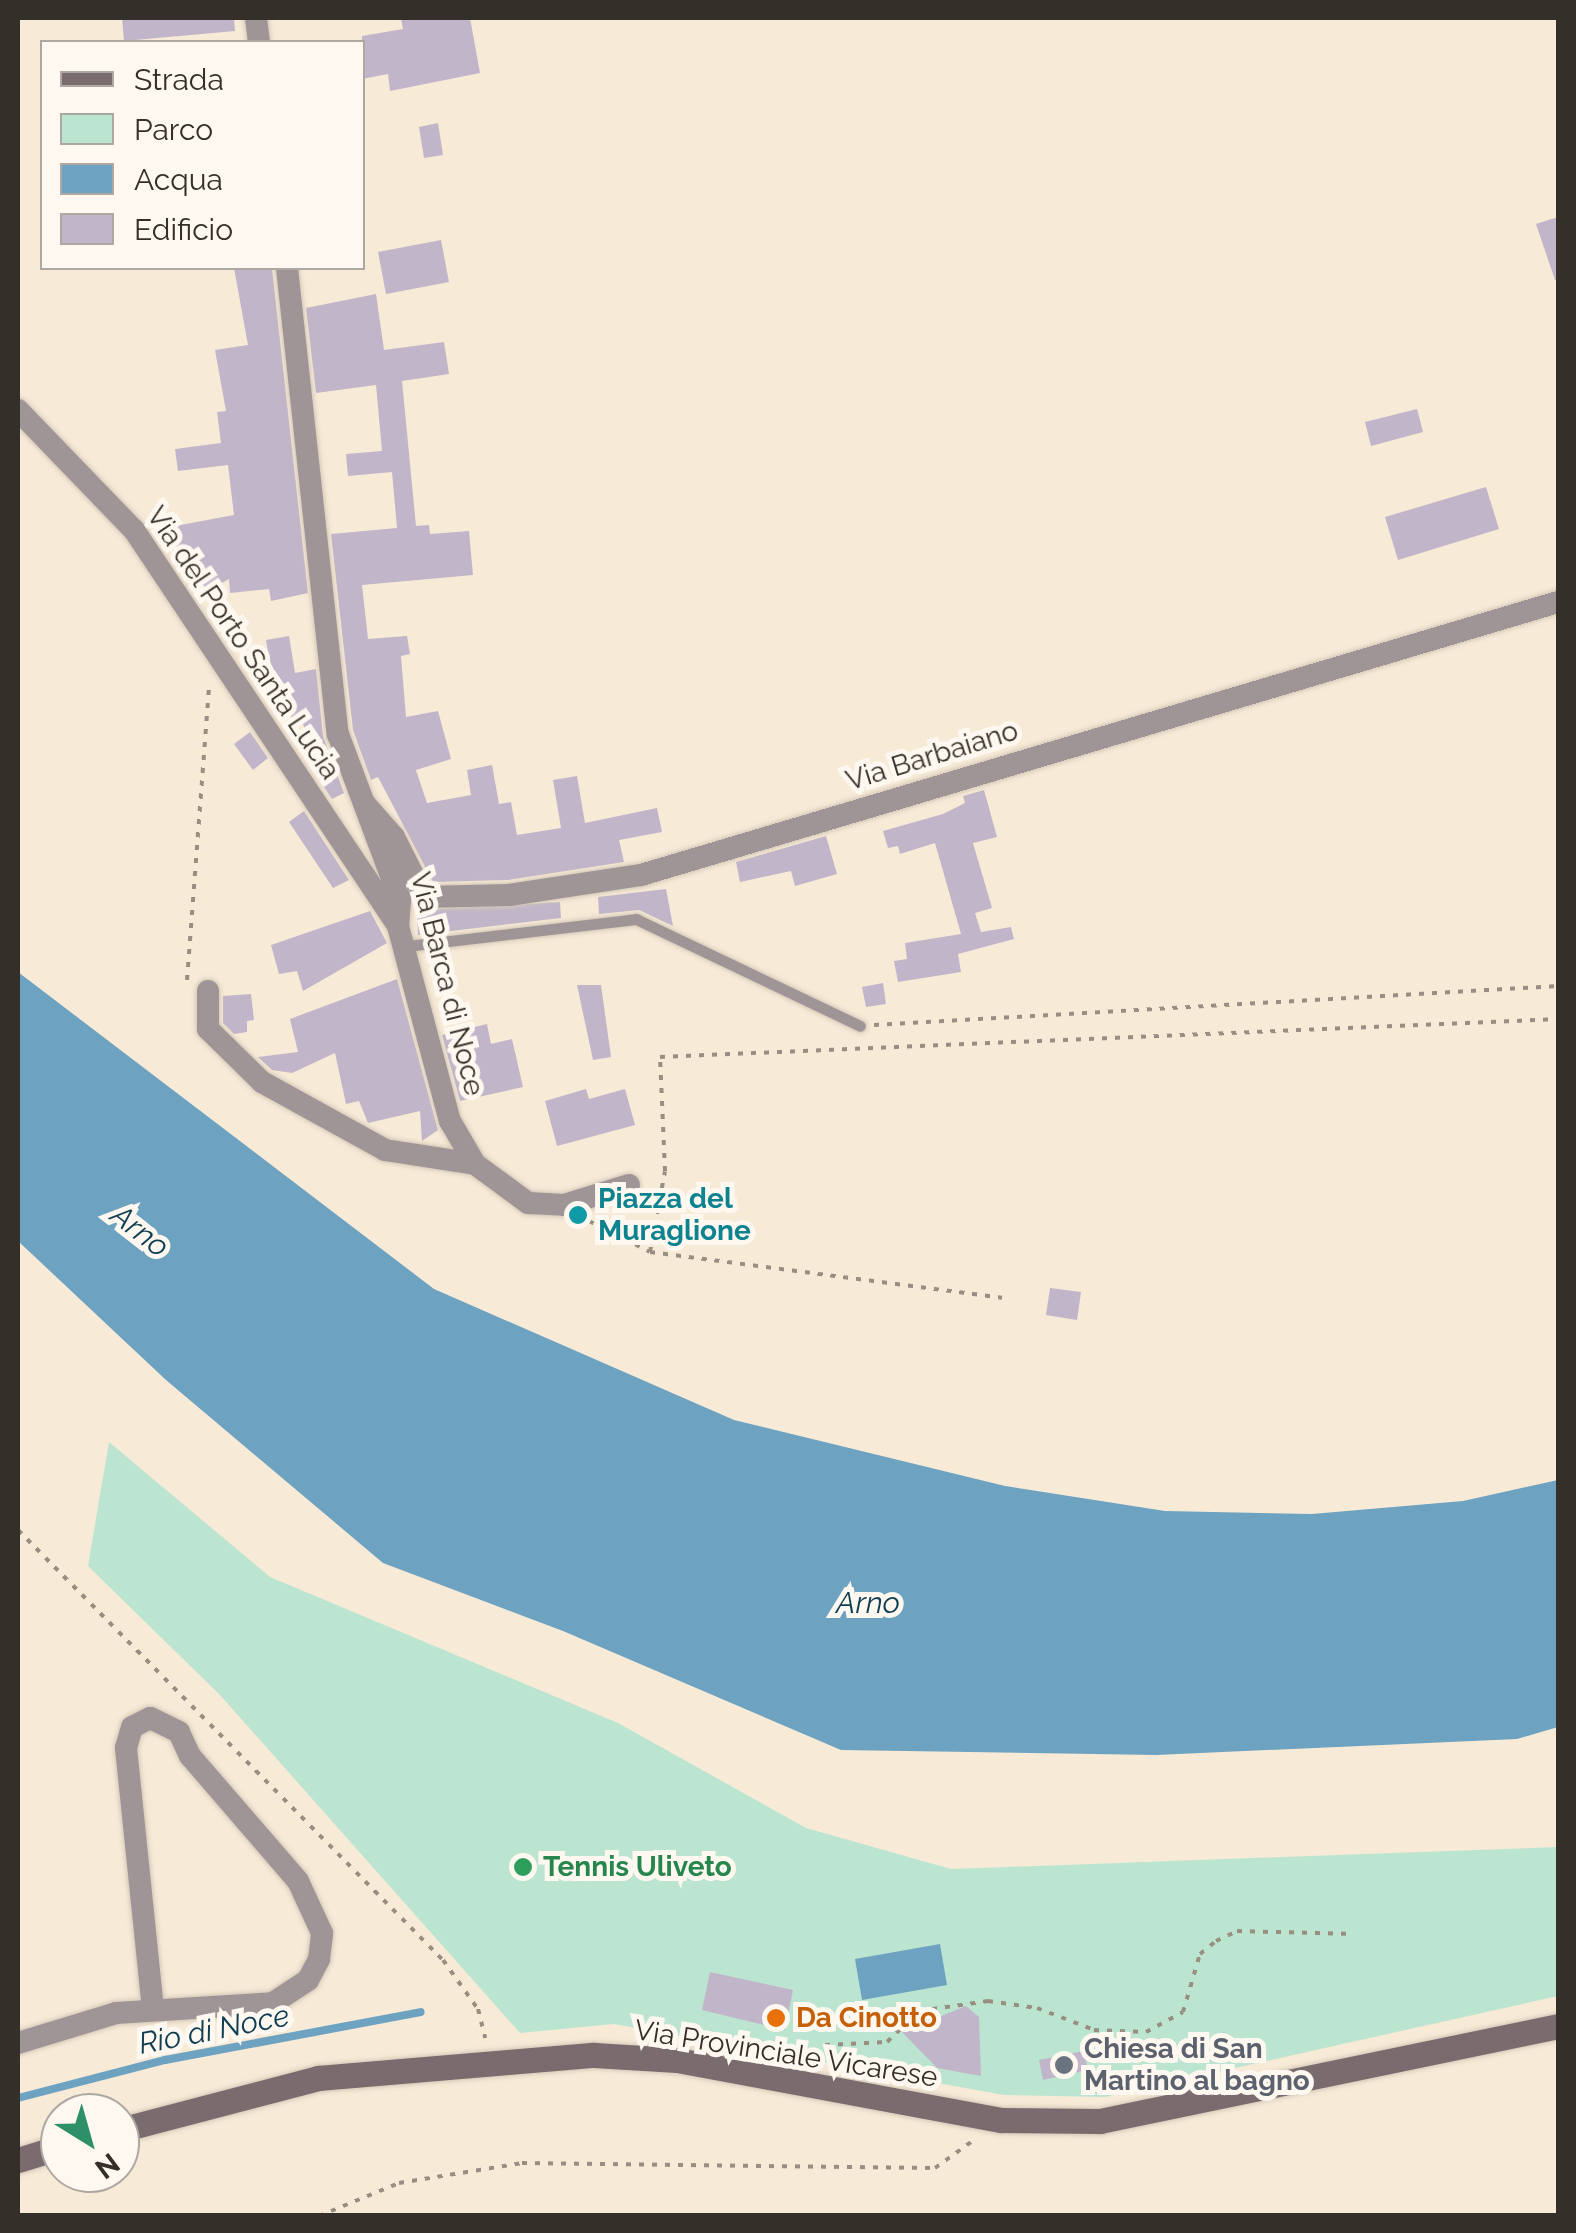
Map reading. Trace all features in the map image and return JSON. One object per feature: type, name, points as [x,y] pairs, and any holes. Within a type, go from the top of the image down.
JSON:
[{"type":"main road","name":"Via Provinciale Vicarese","points":[[140,2125],[318,2078],[594,2055],[678,2060],[1001,2120],[1100,2121],[1558,2026]]},
{"type":"street","name":"Via Barca di Noce","points":[[287,270],[338,734],[400,900],[403,936],[450,1121],[475,1164]]},
{"type":"street","name":"Via del Porto Santa Lucia","points":[[18,410],[144,544],[403,936]]},
{"type":"street","name":"Via Barbaiano","points":[[364,803],[394,836],[424,896],[510,895],[641,875],[1558,602]]},
{"type":"street","points":[[197,992],[208,1029],[244,1067],[386,1150],[475,1164],[509,1194],[564,1205],[629,1185]]},
{"type":"street","points":[[18,2043],[74,2023],[152,2010],[273,2003],[308,1980],[322,1933],[310,1897],[285,1862],[190,1756],[178,1732],[150,1718],[132,1727],[126,1760],[152,2010]]},
{"type":"lane","points":[[403,936],[636,919],[860,1026]]},
{"type":"path","points":[[197,992],[209,676]]},
{"type":"path","points":[[860,1026],[1558,986]]},
{"type":"path","points":[[650,1252],[665,1171],[660,1057],[1558,1018]]},
{"type":"path","points":[[564,1205],[650,1252],[1002,1298]]},
{"type":"path","points":[[18,1530],[443,1960],[478,2009],[484,2036]]},
{"type":"path","points":[[825,2045],[887,2042],[919,2011],[988,2001],[1038,2008],[1094,2030],[1146,2032],[1183,2012],[1200,1954],[1237,1931],[1354,1934]]},
{"type":"path","points":[[318,2216],[399,2183],[522,2163],[935,2168],[965,2146]]},
{"type":"green space","points":[[109,1442],[270,1577],[618,1723],[806,1828],[951,1869],[1558,1847],[1558,1996],[1105,2097],[1004,2095],[614,2024],[520,2033],[220,1695],[88,1566]]},
{"type":"water","name":"Arno","points":[[18,972],[434,1289],[734,1420],[1005,1486],[1165,1511],[1312,1514],[1463,1501],[1558,1480],[1558,1727],[1517,1739],[1156,1755],[841,1750],[563,1631],[383,1563],[166,1380],[18,1241]]},
{"type":"water","points":[[940,1944],[947,1985],[862,2000],[855,1959]]},
{"type":"building","points":[[122,18],[234,18],[235,31],[124,40]]},
{"type":"building","points":[[401,18],[470,18],[480,73],[390,91],[388,74],[365,78],[362,36],[403,29]]},
{"type":"building","points":[[438,123],[443,155],[424,158],[419,127]]},
{"type":"building","points":[[1558,217],[1558,280],[1555,280],[1536,224]]},
{"type":"building","points":[[441,240],[449,282],[386,294],[378,252]]},
{"type":"building","points":[[234,270],[272,270],[308,593],[271,601],[269,589],[230,593],[229,579],[201,595],[159,529],[234,515],[228,465],[178,471],[175,449],[221,443],[217,412],[226,411],[215,350],[248,345]]},
{"type":"building","points":[[376,294],[384,350],[444,342],[449,374],[402,381],[416,526],[429,525],[430,534],[469,531],[473,575],[362,585],[368,639],[407,636],[410,654],[401,656],[406,717],[438,711],[451,759],[416,770],[427,803],[471,795],[467,770],[492,765],[499,804],[511,802],[517,835],[561,828],[553,780],[577,776],[585,823],[657,808],[662,832],[619,840],[624,862],[508,880],[433,882],[378,777],[371,780],[353,730],[331,534],[397,528],[392,472],[348,476],[346,454],[382,451],[376,385],[316,393],[306,308]]},
{"type":"building","points":[[1417,409],[1423,432],[1371,446],[1365,422]]},
{"type":"building","points":[[1486,487],[1499,529],[1398,560],[1385,517]]},
{"type":"building","points":[[289,636],[295,673],[316,669],[323,736],[344,793],[332,799],[307,762],[318,757],[301,720],[293,722],[269,658],[266,640]]},
{"type":"building","points":[[250,732],[268,758],[253,770],[234,744]]},
{"type":"building","points":[[984,790],[997,837],[973,843],[992,908],[975,913],[981,932],[1011,927],[1014,939],[958,954],[961,972],[898,982],[894,961],[907,959],[905,943],[961,934],[935,843],[900,854],[898,846],[888,848],[883,831],[943,814],[965,803],[963,796]]},
{"type":"building","points":[[304,811],[349,880],[333,888],[289,822]]},
{"type":"building","points":[[826,836],[837,874],[795,886],[791,871],[740,882],[736,862]]},
{"type":"building","points":[[666,889],[673,926],[639,910],[599,914],[598,897]]},
{"type":"building","points":[[560,902],[561,918],[418,935],[417,910]]},
{"type":"building","points":[[370,911],[387,943],[303,991],[297,971],[279,974],[271,945]]},
{"type":"building","points":[[397,979],[438,1130],[422,1141],[420,1111],[368,1123],[359,1101],[346,1104],[335,1053],[292,1073],[272,1070],[258,1057],[298,1052],[290,1019]]},
{"type":"building","points":[[883,983],[886,1004],[866,1007],[862,987]]},
{"type":"building","points":[[577,985],[601,985],[611,1057],[593,1060]]},
{"type":"building","points":[[251,994],[254,1020],[247,1021],[247,1032],[234,1034],[223,1023],[223,996]]},
{"type":"building","points":[[487,1024],[491,1044],[512,1039],[523,1087],[460,1101],[442,1035]]},
{"type":"building","points":[[586,1089],[589,1099],[625,1089],[635,1125],[557,1146],[545,1101]]},
{"type":"building","points":[[1050,1288],[1081,1292],[1077,1320],[1046,1315]]},
{"type":"building","points":[[710,1972],[793,1990],[785,2030],[702,2010]]},
{"type":"building","points":[[966,2006],[979,2017],[981,2076],[937,2068],[902,2032]]},
{"type":"building","name":"Chiesa di San Martino al bagno","points":[[1084,2051],[1088,2070],[1043,2080],[1039,2060]]},
{"type":"waterway","name":"Rio di Noce","points":[[18,2098],[165,2060],[421,2012]]},
{"type":"place","name":"Piazza del Muraglione","points":[[578,1215]]},
{"type":"place","name":"Tennis Uliveto","points":[[523,1867]]},
{"type":"place","name":"Da Cinotto","points":[[776,2018]]},
{"type":"place","name":"Chiesa di San Martino al bagno","points":[[1064,2065]]}]
